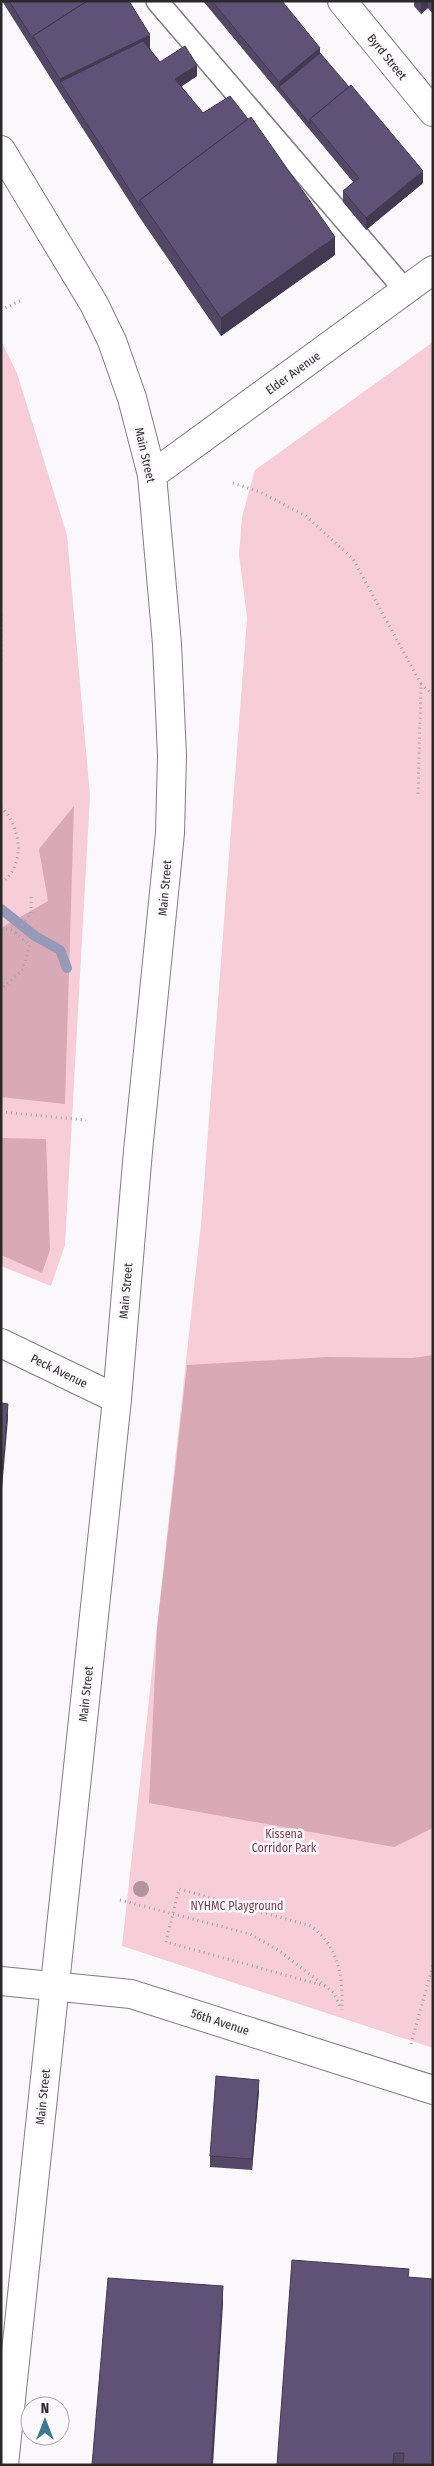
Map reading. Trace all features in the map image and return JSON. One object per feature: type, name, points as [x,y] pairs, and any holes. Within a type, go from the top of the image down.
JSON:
[{"type":"main road","name":"Byrd Street","points":[[342,1],[433,112]]},
{"type":"main road","name":"Main Street","points":[[1,150],[94,304],[112,341],[132,398],[152,475],[167,644],[172,756],[170,824],[160,942],[138,1150],[117,1399],[4,2465]]},
{"type":"main road","name":"Elder Avenue","points":[[152,475],[433,270]]},
{"type":"main road","name":"Peck Avenue","points":[[1,1343],[117,1399]]},
{"type":"main road","name":"56th Avenue","points":[[1,1981],[130,1994],[433,2090]]},
{"type":"lane","points":[[157,1],[405,290]]},
{"type":"path","points":[[1,310],[22,300]]},
{"type":"path","points":[[233,483],[260,492],[306,516],[353,559],[421,684],[433,695]]},
{"type":"path","points":[[1,615],[1,662]]},
{"type":"path","points":[[418,794],[421,684]]},
{"type":"path","points":[[1,806],[8,814],[19,840],[18,858],[6,879],[1,883]]},
{"type":"path","points":[[16,933],[31,913],[31,896]]},
{"type":"path","points":[[1,928],[11,930],[30,945],[22,971],[1,989]]},
{"type":"path","points":[[1,1112],[86,1120]]},
{"type":"path","points":[[120,1900],[173,1913],[250,1934],[278,1950],[325,1986],[334,1993],[342,2010],[342,1992],[337,1958],[324,1935],[311,1926],[179,1889],[173,1913],[166,1942],[325,1986]]},
{"type":"path","points":[[411,2044],[433,1965]]},
{"type":"green space","points":[[1,341],[17,373],[67,535],[90,796],[65,1245],[51,1286],[1,1266]]},
{"type":"green space","name":"Kissena Corridor Park","points":[[433,342],[433,2048],[122,1946],[201,1224],[247,618],[239,555],[242,517],[255,470]]},
{"type":"shaded area","points":[[74,806],[65,1104],[1,1097],[1,928],[48,901],[39,849]]},
{"type":"shaded area","points":[[1,1138],[46,1139],[50,1250],[42,1273],[1,1255]]},
{"type":"shaded area","points":[[433,1355],[433,1828],[394,1847],[149,1803],[157,1629],[187,1365],[328,1357],[413,1358]]},
{"type":"building","points":[[9,1],[87,1],[33,36],[33,39]]},
{"type":"building","points":[[87,1],[129,1],[150,35],[60,79],[33,36]]},
{"type":"building","points":[[212,1],[282,1],[320,48],[279,82]]},
{"type":"building","points":[[143,41],[160,62],[185,46],[197,65],[175,79],[203,113],[230,96],[248,119],[140,200],[140,206],[60,82]]},
{"type":"building","points":[[320,53],[349,87],[310,119],[310,124],[279,87]]},
{"type":"building","points":[[351,85],[423,171],[366,218],[343,191],[359,178],[310,119]]},
{"type":"building","points":[[251,117],[335,237],[221,318],[140,200]]},
{"type":"building","points":[[1,1403],[8,1404],[2,1474],[1,1474]]},
{"type":"building","points":[[216,2076],[259,2080],[252,2159],[210,2156]]},
{"type":"building","points":[[292,2260],[409,2269],[408,2277],[433,2279],[433,2465],[403,2465],[404,2453],[394,2453],[393,2465],[277,2465]]},
{"type":"building","points":[[108,2278],[223,2286],[211,2465],[92,2465]]},
{"type":"waterway","points":[[1,909],[35,936],[60,950],[67,968]]},
{"type":"park label","name":"NYHMC Playground","points":[[237,1906]]}]
